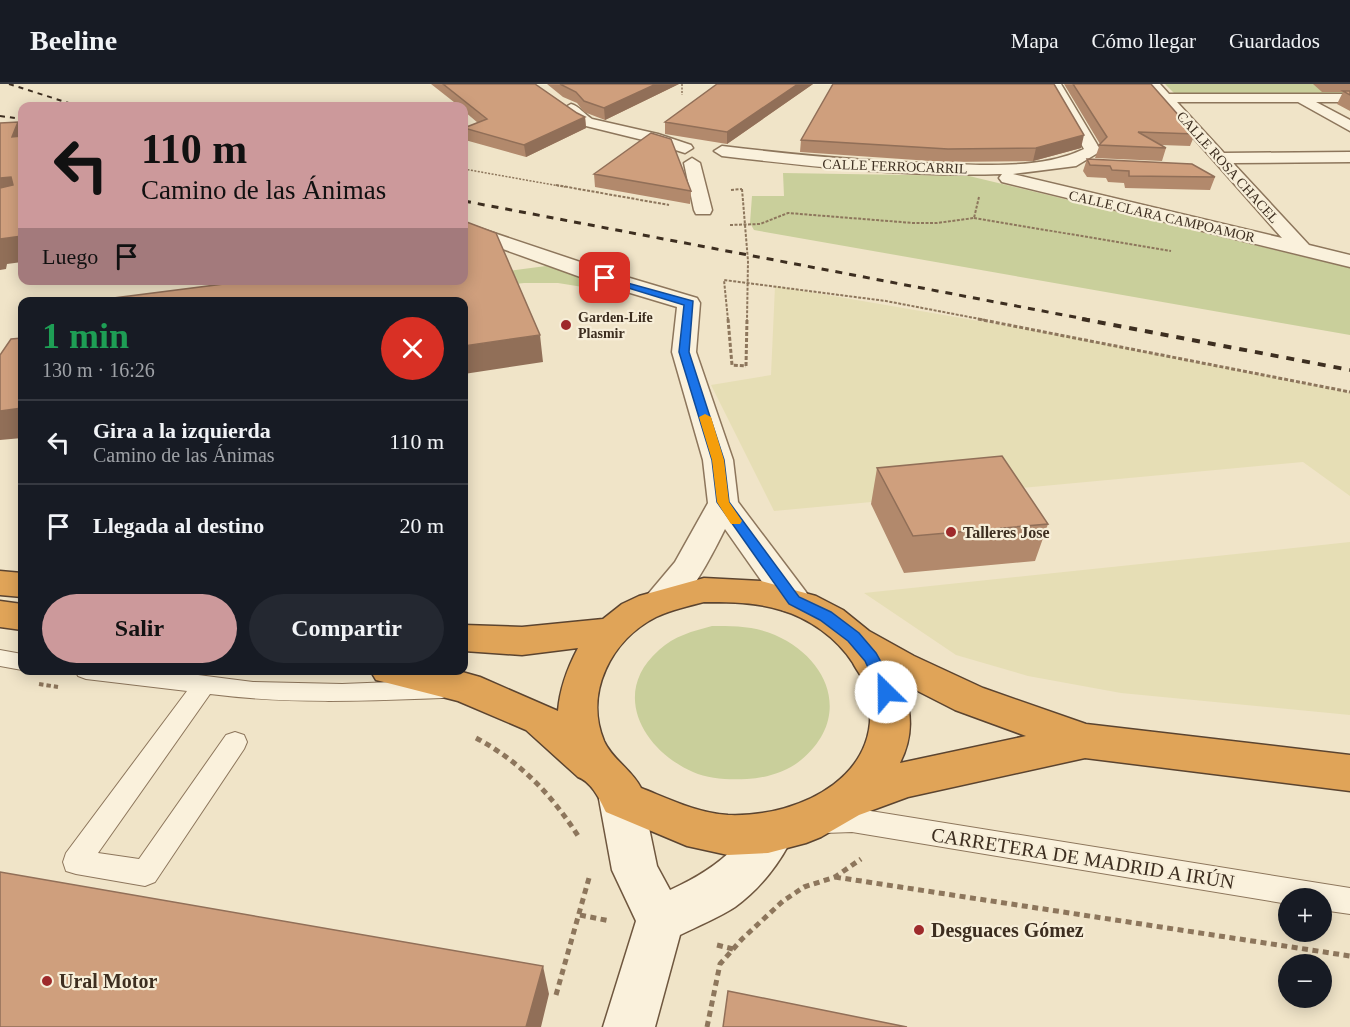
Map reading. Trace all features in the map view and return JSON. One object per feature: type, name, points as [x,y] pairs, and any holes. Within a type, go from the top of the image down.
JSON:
[{"type":"highway","points":[[0,583],[18,585]]},
{"type":"highway","points":[[612,787],[588,749],[579,723],[578,698],[584,673],[595,650],[611,631],[634,614],[660,600],[704,590],[750,590],[794,601],[826,616],[853,637],[902,666],[969,699],[1084,741],[1350,773]]},
{"type":"highway","points":[[0,614],[18,616]]},
{"type":"highway","points":[[468,638],[522,641],[611,631]]},
{"type":"highway","points":[[850,800],[870,779],[884,755],[890,729],[890,704],[883,680],[870,657],[853,637]]},
{"type":"highway","points":[[410,675],[466,688],[540,720],[612,787],[685,827],[728,835],[772,834],[816,820],[850,800],[906,779],[1084,741]]},
{"type":"street","points":[[1054,84],[1093,151],[1074,162]]},
{"type":"street","name":"CALLE ROSA CHACEL","points":[[1153,84],[1220,158],[1311,252]]},
{"type":"street","name":"CALLE FERROCARRIL","points":[[583,96],[564,105],[587,122],[702,151],[872,167],[1042,168],[1074,162],[1103,165]]},
{"type":"street","points":[[1166,98],[1350,98]]},
{"type":"street","points":[[1305,102],[1350,126]]},
{"type":"street","points":[[702,151],[703,210]]},
{"type":"street","points":[[1220,158],[1350,158]]},
{"type":"street","name":"CALLE CLARA CAMPOAMOR","points":[[976,169],[1028,184],[1350,261]]},
{"type":"street","points":[[468,230],[605,278],[689,303],[684,352],[718,460],[723,502],[794,601]]},
{"type":"street","points":[[1311,252],[1350,254]]},
{"type":"street","points":[[660,600],[688,569],[723,502]]},
{"type":"street","points":[[612,787],[635,870],[660,920],[628,1027]]},
{"type":"street","points":[[660,920],[718,891],[750,863],[772,834]]},
{"type":"lane","points":[[0,658],[18,661]]},
{"type":"lane","points":[[125,675],[253,691],[342,693],[466,688]]},
{"type":"lane","points":[[204,685],[76,862],[145,873],[235,742]]},
{"type":"lane","name":"CARRETERA DE MADRID A IRÚN","points":[[816,820],[852,820],[1350,901]]},
{"type":"path","points":[[682,84],[682,94]]},
{"type":"path","points":[[468,170],[703,210]]},
{"type":"path","points":[[742,189],[748,261],[746,366],[732,365],[724,279],[886,301],[1044,330],[1350,392]]},
{"type":"path","points":[[974,218],[979,201],[978,192]]},
{"type":"path","points":[[748,226],[788,213],[913,223],[938,223],[974,218],[1179,252]]},
{"type":"path","points":[[469,735],[495,747],[521,767],[562,808],[583,844]]},
{"type":"path","points":[[707,1027],[720,964],[783,901],[804,887],[835,877],[903,830]]},
{"type":"path","points":[[556,995],[589,876]]},
{"type":"path","points":[[835,877],[1350,956]]},
{"type":"shaded area","points":[[775,286],[1055,334],[1350,393],[1350,496],[1303,462],[774,511],[711,385],[771,375]]},
{"type":"shaded area","points":[[1350,542],[1350,715],[1121,693],[1028,676],[956,655],[864,593]]},
{"type":"green space","points":[[1165,84],[1350,84],[1350,93],[1174,93]]},
{"type":"green space","points":[[783,173],[969,176],[1350,268],[1350,335],[754,230],[750,223],[752,196],[784,196]]},
{"type":"green space","points":[[546,266],[632,292],[626,294],[558,283],[524,283],[444,292],[456,285],[468,285],[468,276]]},
{"type":"green space","points":[[712,626],[752,628],[775,635],[794,646],[821,674],[828,691],[830,708],[826,726],[817,744],[789,768],[769,776],[754,778],[726,779],[706,776],[675,762],[647,735],[639,719],[635,702],[637,684],[644,667],[659,650],[671,641]]},
{"type":"building","points":[[443,84],[535,84],[585,117],[524,145],[468,129],[468,126],[487,119]]},
{"type":"building","points":[[560,84],[656,84],[604,108],[584,101],[576,92]]},
{"type":"building","points":[[717,84],[798,84],[727,132],[665,122]]},
{"type":"building","points":[[833,84],[1054,84],[1084,135],[1036,148],[948,149],[801,140]]},
{"type":"building","points":[[1073,84],[1151,84],[1195,134],[1138,132],[1166,148],[1099,145],[1107,137]]},
{"type":"building","points":[[18,122],[12,137],[18,136],[18,237],[0,239],[0,188],[13,185],[11,177],[0,178],[0,123]]},
{"type":"building","points":[[651,133],[671,139],[691,191],[594,174]]},
{"type":"building","points":[[1087,159],[1192,164],[1215,177],[1129,176],[1129,171],[1112,170],[1110,166],[1090,165]]},
{"type":"building","points":[[468,222],[496,233],[540,335],[468,345],[468,297],[121,297],[215,285],[468,285]]},
{"type":"building","points":[[18,338],[18,409],[0,411],[0,355],[11,339]]},
{"type":"building","points":[[1002,456],[1048,524],[913,536],[877,468]]},
{"type":"building","points":[[0,872],[543,966],[526,1027],[0,1027]]},
{"type":"building","points":[[728,991],[907,1027],[723,1027]]},
{"type":"railway","points":[[9,84],[65,102]]},
{"type":"railway","points":[[0,116],[18,118]]},
{"type":"railway","points":[[468,202],[1090,320]]},
{"type":"railway","points":[[1082,319],[1350,370]]},
{"type":"slow traffic","points":[[705,417],[718,460],[723,502],[736,521]]},
{"type":"place","name":"Garden-Life Plasmir","points":[[566,325]]},
{"type":"place","name":"Talleres Jose","points":[[951,532]]},
{"type":"place","name":"Desguaces Gómez","points":[[919,930]]},
{"type":"place","name":"Ural Motor","points":[[47,981]]},
{"type":"route","points":[[605,278],[689,303],[684,352],[688,372],[708,425],[718,460],[723,502],[794,601],[826,616],[853,637],[870,657],[883,680],[886,692]]}]
